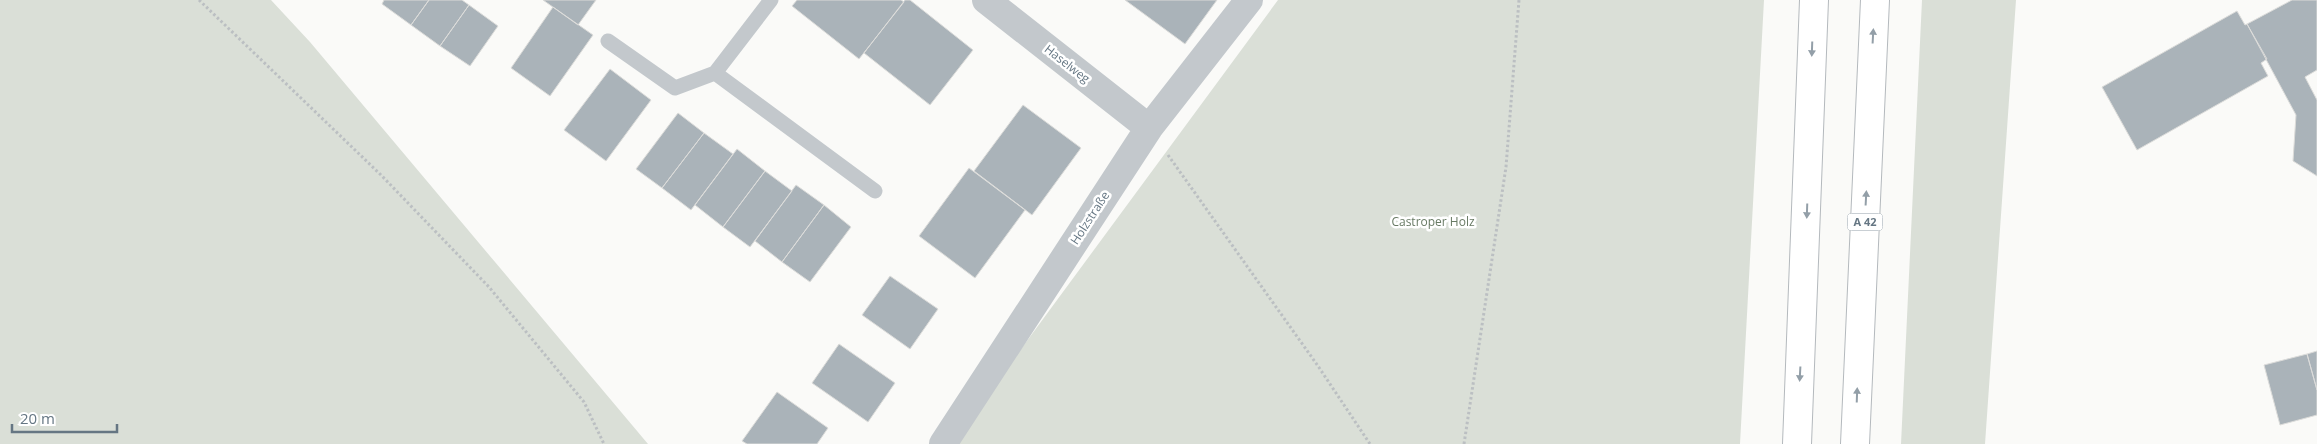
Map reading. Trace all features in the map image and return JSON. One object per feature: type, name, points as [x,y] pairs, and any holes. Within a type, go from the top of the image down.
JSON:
[{"type":"highway","points":[[1797,444],[1814,0]]},
{"type":"highway","name":"A 42","points":[[1855,444],[1875,0]]},
{"type":"street","name":"Haselweg","points":[[986,0],[1149,128]]},
{"type":"street","name":"Holzstraße","points":[[943,444],[1149,128],[1249,0]]},
{"type":"lane","points":[[608,40],[675,88],[714,73],[771,0]]},
{"type":"lane","points":[[714,73],[875,191]]},
{"type":"path","points":[[199,0],[381,175],[489,287],[584,402],[604,444]]},
{"type":"path","points":[[1464,444],[1506,167],[1520,0]]},
{"type":"path","points":[[1149,128],[1318,366],[1370,444]]},
{"type":"green space","points":[[0,0],[271,0],[310,42],[648,444],[0,444]]},
{"type":"green space","name":"Castroper Holz","points":[[1278,0],[1764,0],[1740,444],[951,444]]},
{"type":"green space","points":[[1922,0],[2016,0],[1985,444],[1901,444]]},
{"type":"building","points":[[384,0],[429,0],[411,25],[382,4]]},
{"type":"building","points":[[429,0],[462,0],[469,5],[440,46],[411,25]]},
{"type":"building","points":[[543,0],[596,0],[578,25]]},
{"type":"building","points":[[797,0],[901,0],[904,2],[859,59],[792,6]]},
{"type":"building","points":[[905,0],[910,0],[973,50],[930,105],[864,53]]},
{"type":"building","points":[[1125,0],[1217,0],[1185,44]]},
{"type":"building","points":[[2292,0],[2317,0],[2317,70],[2305,77],[2317,100],[2317,176],[2293,161],[2296,115],[2247,24]]},
{"type":"building","points":[[469,5],[498,26],[470,66],[440,46]]},
{"type":"building","points":[[553,7],[593,35],[550,96],[511,68]]},
{"type":"building","points":[[2237,11],[2245,25],[2247,24],[2267,59],[2261,63],[2268,76],[2137,150],[2102,87]]},
{"type":"building","points":[[610,69],[651,100],[606,161],[564,130]]},
{"type":"building","points":[[1023,105],[1081,148],[1032,215],[974,171]]},
{"type":"building","points":[[678,113],[704,133],[662,188],[636,169]]},
{"type":"building","points":[[704,133],[733,154],[691,210],[662,188]]},
{"type":"building","points":[[737,149],[765,171],[723,227],[695,205]]},
{"type":"building","points":[[969,168],[1025,210],[975,278],[919,236]]},
{"type":"building","points":[[765,171],[792,191],[750,247],[723,227]]},
{"type":"building","points":[[796,185],[824,205],[782,262],[755,241]]},
{"type":"building","points":[[824,205],[851,227],[810,282],[782,262]]},
{"type":"building","points":[[890,276],[938,309],[910,349],[862,315]]},
{"type":"building","points":[[839,344],[895,383],[868,422],[812,383]]},
{"type":"building","points":[[2317,351],[2317,390],[2307,354]]},
{"type":"building","points":[[2307,354],[2317,390],[2317,415],[2280,425],[2264,365]]},
{"type":"building","points":[[777,392],[828,428],[817,444],[747,444],[742,441]]}]
